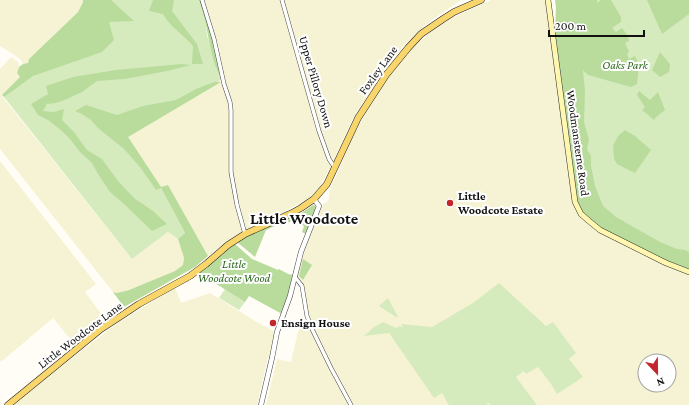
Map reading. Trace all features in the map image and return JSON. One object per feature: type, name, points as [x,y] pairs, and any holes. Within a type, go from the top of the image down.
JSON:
[{"type":"main road","name":"Foxley Lane","points":[[327,184],[351,130],[358,118],[390,70],[408,48],[426,30],[442,19],[481,0]]},
{"type":"main road","name":"Woodmansterne Road","points":[[548,0],[575,202],[581,214],[600,230],[666,263],[689,272]]},
{"type":"main road","name":"Little Woodcote Lane","points":[[8,405],[101,329],[139,304],[190,276],[228,245],[245,234],[301,208],[314,199],[327,184]]},
{"type":"street","points":[[202,0],[214,39],[224,84],[230,102],[230,164],[245,234]]},
{"type":"street","name":"Upper Pillory Down","points":[[282,0],[319,131],[329,159],[335,168]]},
{"type":"street","points":[[261,405],[277,332],[290,296],[301,252],[319,206],[314,199]]},
{"type":"street","points":[[295,277],[302,286],[307,316],[312,329],[351,405]]},
{"type":"shaded area","points":[[0,0],[83,0],[83,2],[78,12],[29,59],[28,63],[23,64],[16,56],[0,46]]},
{"type":"shaded area","points":[[201,0],[461,0],[429,22],[403,46],[390,62],[353,118],[328,172],[318,189],[306,200],[242,232],[208,256],[168,185],[161,188],[128,137],[222,79]]},
{"type":"shaded area","name":"Little Woodcote Estate","points":[[491,0],[545,0],[575,202],[689,272],[689,405],[266,405],[277,359],[291,362],[299,328],[310,322],[302,281],[298,276],[298,273],[307,242],[323,204],[329,199],[330,188],[349,144],[361,121],[396,67],[418,43],[434,29],[448,20]]},
{"type":"shaded area","points":[[11,57],[18,62],[19,67],[17,73],[20,77],[2,96],[132,259],[168,232],[178,239],[184,258],[183,265],[176,271],[129,290],[117,293],[113,292],[0,149],[0,69]]},
{"type":"shaded area","points":[[0,161],[96,284],[85,292],[105,319],[75,345],[53,318],[1,362],[0,360]]},
{"type":"shaded area","points":[[175,288],[181,303],[210,293],[275,332],[271,358],[268,357],[257,405],[11,405],[119,322]]},
{"type":"green space","points":[[83,0],[111,0],[134,21],[109,22],[114,40],[102,52],[33,76],[4,97],[2,95],[20,77],[17,73],[19,67],[28,63],[29,59],[78,12]]},
{"type":"green space","points":[[100,0],[199,0],[213,57],[222,79],[128,137],[161,188],[185,233],[178,239],[168,232],[132,259],[4,97]]},
{"type":"green space","points":[[153,0],[174,0],[172,11],[197,44],[203,64],[192,64],[193,46],[169,23],[163,14],[149,11]]},
{"type":"green space","points":[[199,0],[201,0],[213,39],[221,77],[213,59]]},
{"type":"green space","name":"Oaks Park","points":[[555,0],[689,0],[689,272],[575,202]]},
{"type":"green space","points":[[555,0],[597,0],[597,3],[601,0],[611,0],[621,17],[621,22],[612,28],[616,32],[622,28],[628,36],[629,41],[625,43],[629,52],[627,54],[629,59],[635,56],[639,65],[637,84],[631,87],[588,75],[583,70],[585,92],[584,122],[589,140],[587,149],[591,156],[591,166],[595,186],[603,206],[616,217],[660,242],[689,252],[689,272],[666,263],[589,221],[575,202],[561,121],[554,64]]},
{"type":"green space","points":[[647,0],[689,0],[689,14],[662,34]]},
{"type":"green space","points":[[660,52],[670,64],[669,72],[660,77],[652,70]]},
{"type":"green space","points":[[181,64],[191,65],[125,79],[97,81],[82,92],[67,99],[56,103],[47,104],[43,111],[54,112],[64,109],[62,120],[74,132],[87,150],[102,159],[118,181],[134,198],[153,211],[167,224],[152,231],[110,192],[92,163],[80,152],[70,139],[48,120],[38,115],[31,104],[48,94],[46,86],[73,77],[116,70]]},
{"type":"green space","points":[[214,82],[221,82],[128,137],[161,187],[168,185],[208,256],[195,267],[124,307],[113,292],[117,293],[129,290],[175,271],[183,265],[184,258],[178,239],[185,233],[161,188],[156,190],[140,167],[124,149],[98,128],[91,120],[75,111],[86,105],[117,115],[143,106],[176,100],[196,89]]},
{"type":"green space","points":[[639,91],[650,100],[658,92],[665,110],[654,120],[642,110],[645,107],[637,95]]},
{"type":"green space","points":[[625,130],[635,136],[651,150],[635,173],[617,164],[614,159],[613,145],[619,135]]},
{"type":"green space","points":[[313,205],[316,208],[306,234],[302,232],[304,226],[292,221],[280,226],[277,225],[266,230],[255,257],[237,242],[247,236],[303,212]]},
{"type":"green space","name":"Little Woodcote Wood","points":[[235,244],[252,259],[288,274],[294,275],[282,314],[249,296],[245,302],[199,273]]},
{"type":"green space","points":[[303,259],[312,265],[303,280],[299,276]]},
{"type":"green space","points":[[499,283],[546,326],[553,322],[576,353],[569,359],[583,377],[557,394],[538,367],[526,374],[524,371],[516,377],[537,405],[490,405],[489,403],[486,405],[449,405],[442,393],[434,398],[389,333],[364,336],[374,327],[383,322],[396,328],[400,326],[403,328],[401,324],[432,327],[473,303]]},
{"type":"green space","points":[[225,289],[245,302],[239,310],[219,298]]},
{"type":"green space","points":[[388,298],[398,317],[379,306]]},
{"type":"place","name":"Little Woodcote Estate","points":[[450,203]]},
{"type":"place","name":"Ensign House","points":[[273,323]]},
{"type":"district","name":"Little Woodcote","points":[[304,218]]}]
